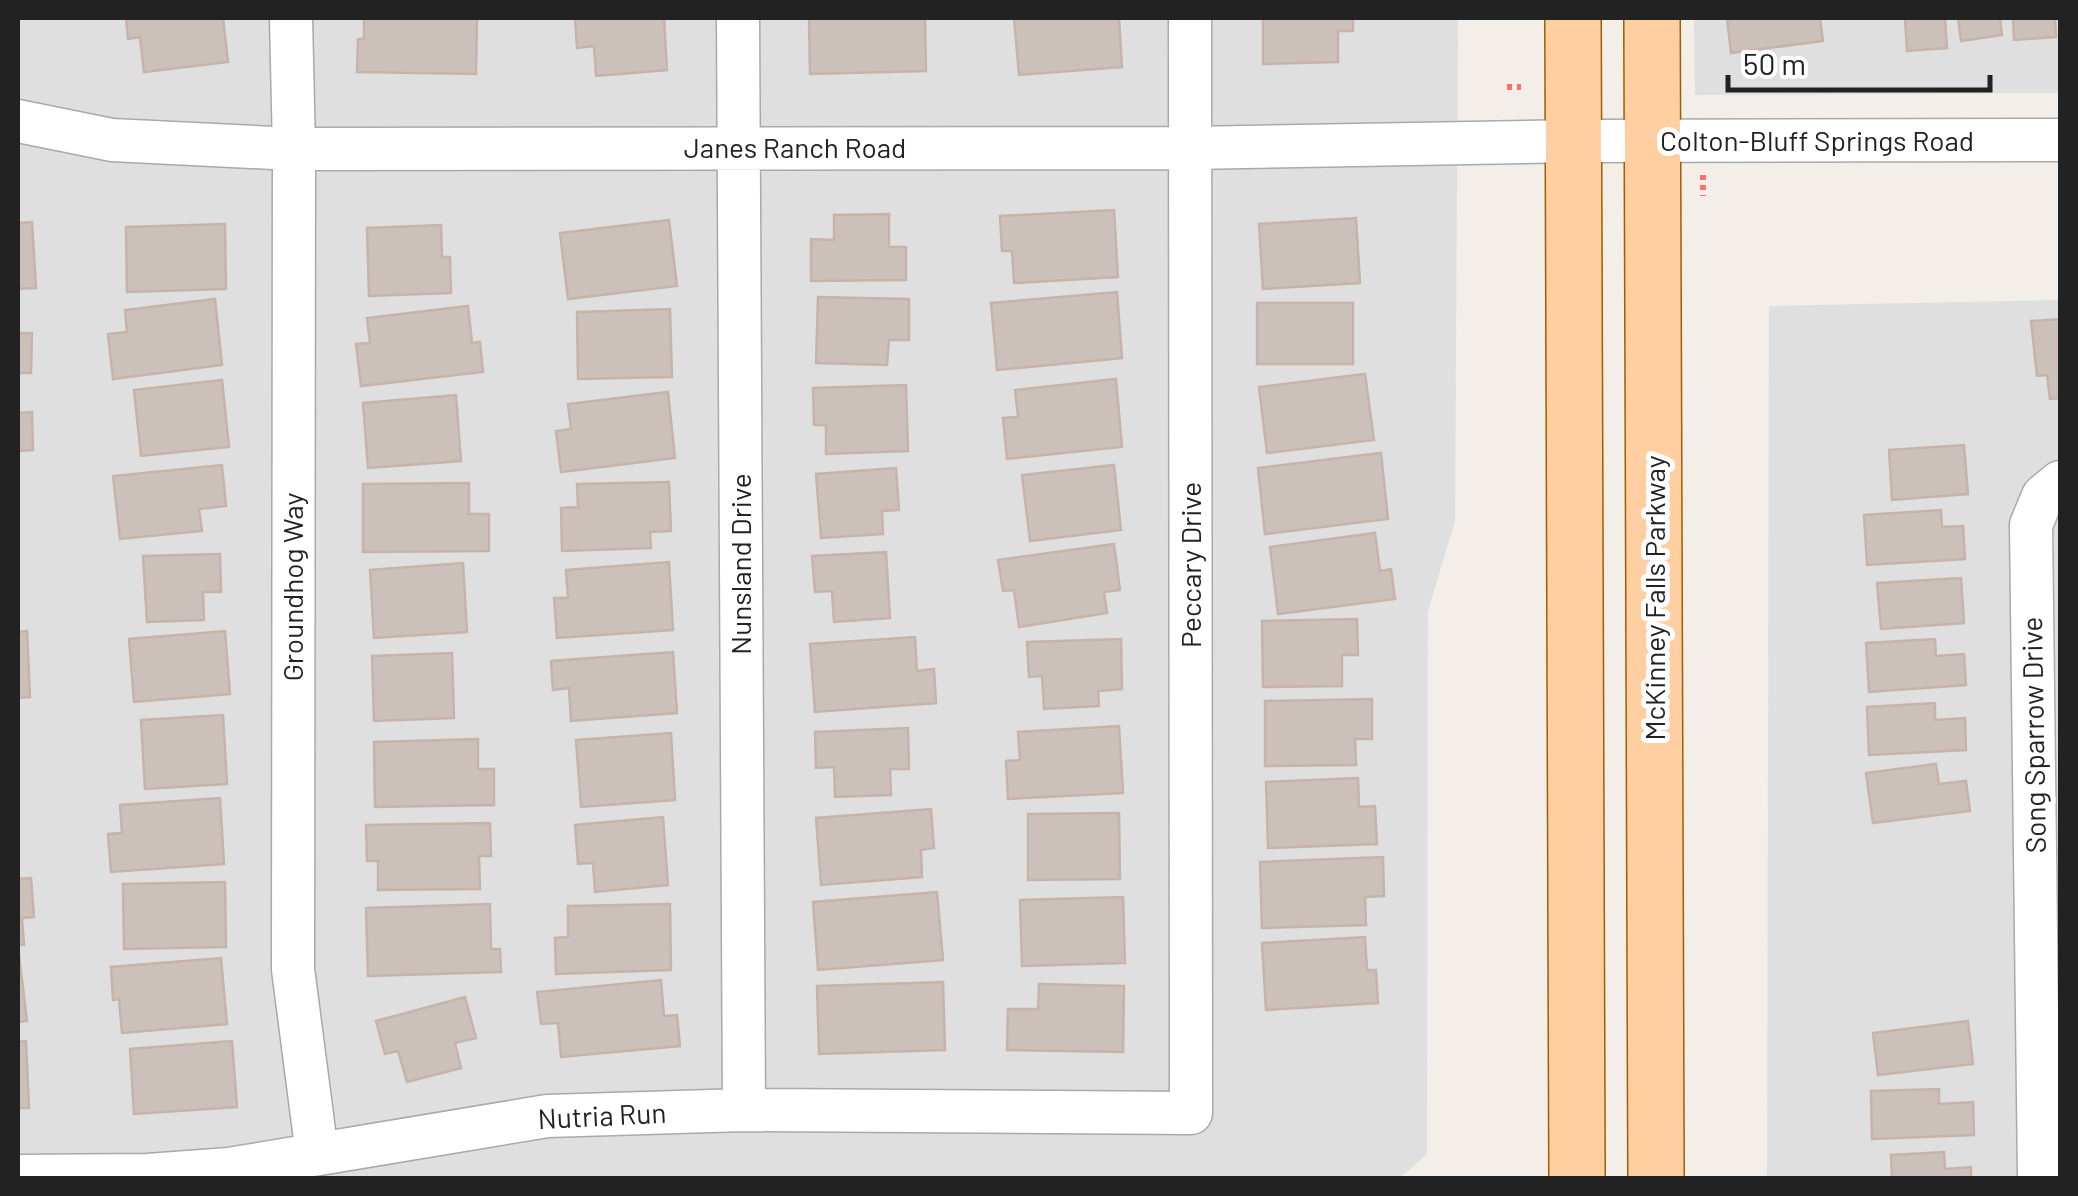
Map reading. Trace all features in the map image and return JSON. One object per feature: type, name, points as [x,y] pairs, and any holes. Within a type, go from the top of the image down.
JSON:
[{"type":"main road","points":[[1573,18],[1578,1178]]},
{"type":"main road","name":"McKinney Falls Parkway","points":[[1652,18],[1656,1178]]},
{"type":"street","name":"Groundhog Way","points":[[290,18],[294,149],[293,970],[317,1154]]},
{"type":"street","name":"Nunsland Drive","points":[[738,18],[744,1110]]},
{"type":"street","name":"Peccary Drive","points":[[1190,18],[1192,1113]]},
{"type":"street","name":"Janes Ranch Road","points":[[18,121],[112,140],[294,149],[1192,148],[1574,141]]},
{"type":"street","name":"Colton-Bluff Springs Road","points":[[1574,141],[2060,140]]},
{"type":"street","name":"Song Sparrow Drive","points":[[2040,1178],[2049,1104],[2032,525],[2042,496],[2060,482]]},
{"type":"street","name":"Nutria Run","points":[[18,1176],[148,1175],[230,1169],[547,1116],[744,1110],[1192,1113]]},
{"type":"path","points":[[1507,88],[1521,87]]},
{"type":"shaded area","points":[[18,18],[1458,18],[1455,521],[1428,611],[1427,1154],[1400,1178],[18,1178]]},
{"type":"shaded area","points":[[1694,18],[2060,18],[2060,93],[1695,95]]},
{"type":"shaded area","points":[[2060,300],[2060,1178],[1767,1178],[1769,306]]},
{"type":"building","points":[[126,18],[223,18],[228,62],[144,72],[140,37],[128,39]]},
{"type":"building","points":[[364,18],[477,18],[476,74],[357,72],[358,39],[364,39]]},
{"type":"building","points":[[575,18],[664,18],[667,70],[596,76],[594,46],[577,48]]},
{"type":"building","points":[[809,18],[925,18],[926,71],[810,74]]},
{"type":"building","points":[[1014,18],[1119,18],[1122,67],[1019,75]]},
{"type":"building","points":[[1263,18],[1353,18],[1353,31],[1338,31],[1338,62],[1263,64]]},
{"type":"building","points":[[1727,18],[1820,18],[1823,41],[1731,53]]},
{"type":"building","points":[[1905,18],[1945,18],[1947,48],[1907,51]]},
{"type":"building","points":[[1958,18],[2000,18],[2002,35],[1961,41]]},
{"type":"building","points":[[2013,18],[2055,18],[2056,37],[2014,40]]},
{"type":"building","points":[[1114,210],[1118,277],[1014,283],[1012,251],[1002,251],[1000,216]]},
{"type":"building","points":[[889,214],[889,247],[906,247],[906,280],[811,281],[811,239],[834,240],[834,215]]},
{"type":"building","points":[[1356,218],[1360,283],[1263,289],[1259,224]]},
{"type":"building","points":[[669,220],[677,286],[568,299],[560,233]]},
{"type":"building","points":[[32,222],[36,288],[18,289],[18,223]]},
{"type":"building","points":[[225,224],[226,289],[127,292],[126,227]]},
{"type":"building","points":[[441,225],[442,257],[450,257],[451,293],[369,296],[367,228]]},
{"type":"building","points":[[1117,292],[1122,358],[997,370],[991,303]]},
{"type":"building","points":[[818,297],[909,299],[909,340],[889,340],[887,365],[816,363]]},
{"type":"building","points":[[215,299],[222,365],[113,379],[108,334],[127,332],[125,310]]},
{"type":"building","points":[[1257,303],[1353,303],[1353,364],[1257,364]]},
{"type":"building","points":[[468,306],[472,343],[480,342],[483,372],[361,386],[356,344],[370,343],[367,318]]},
{"type":"building","points":[[670,309],[672,377],[578,379],[577,312]]},
{"type":"building","points":[[2060,319],[2060,398],[2050,399],[2047,375],[2037,376],[2031,321]]},
{"type":"building","points":[[18,333],[32,333],[31,373],[18,373]]},
{"type":"building","points":[[1365,374],[1374,440],[1267,453],[1259,387]]},
{"type":"building","points":[[1116,379],[1122,447],[1007,459],[1003,418],[1018,417],[1015,390]]},
{"type":"building","points":[[222,380],[229,447],[141,456],[134,390]]},
{"type":"building","points":[[906,385],[908,451],[826,454],[826,425],[814,425],[813,388]]},
{"type":"building","points":[[668,392],[675,458],[561,472],[556,431],[571,429],[568,404]]},
{"type":"building","points":[[456,395],[461,461],[368,468],[363,403]]},
{"type":"building","points":[[32,412],[33,450],[18,451],[18,413]]},
{"type":"building","points":[[1964,445],[1968,494],[1892,500],[1889,450]]},
{"type":"building","points":[[1381,453],[1388,519],[1265,534],[1258,468]]},
{"type":"building","points":[[222,465],[226,506],[199,509],[202,531],[120,539],[113,476]]},
{"type":"building","points":[[1114,465],[1121,530],[1030,541],[1022,475]]},
{"type":"building","points":[[896,468],[899,510],[882,511],[883,534],[821,538],[816,474]]},
{"type":"building","points":[[669,482],[671,531],[650,532],[651,548],[562,551],[561,508],[578,507],[577,484]]},
{"type":"building","points":[[469,483],[469,514],[489,514],[489,551],[363,552],[363,484]]},
{"type":"building","points":[[1941,510],[1942,527],[1963,526],[1965,559],[1867,565],[1864,515]]},
{"type":"building","points":[[1375,533],[1380,571],[1391,569],[1395,599],[1278,614],[1270,547]]},
{"type":"building","points":[[1114,544],[1120,590],[1104,592],[1107,613],[1019,627],[1014,590],[1003,591],[998,560]]},
{"type":"building","points":[[886,552],[890,618],[834,622],[832,591],[815,592],[812,556]]},
{"type":"building","points":[[220,554],[221,592],[203,592],[204,620],[147,622],[143,556]]},
{"type":"building","points":[[669,562],[673,630],[557,638],[554,598],[568,598],[566,570]]},
{"type":"building","points":[[463,563],[467,632],[374,638],[370,570]]},
{"type":"building","points":[[1961,578],[1964,623],[1881,629],[1877,583]]},
{"type":"building","points":[[1357,619],[1358,655],[1342,655],[1342,686],[1263,687],[1262,621]]},
{"type":"building","points":[[27,631],[30,697],[18,698],[18,632]]},
{"type":"building","points":[[225,631],[230,694],[134,702],[129,639]]},
{"type":"building","points":[[915,637],[917,671],[934,669],[936,703],[815,712],[810,644]]},
{"type":"building","points":[[1121,639],[1122,689],[1098,691],[1099,706],[1044,709],[1042,676],[1029,677],[1027,642]]},
{"type":"building","points":[[1935,639],[1936,656],[1964,654],[1966,685],[1869,692],[1866,643]]},
{"type":"building","points":[[673,652],[677,713],[571,721],[569,688],[553,690],[551,661]]},
{"type":"building","points":[[452,653],[454,718],[374,721],[372,656]]},
{"type":"building","points":[[1372,699],[1372,739],[1355,739],[1356,765],[1265,766],[1265,701]]},
{"type":"building","points":[[1935,703],[1935,720],[1965,718],[1966,750],[1869,755],[1867,707]]},
{"type":"building","points":[[223,715],[227,784],[145,789],[141,720]]},
{"type":"building","points":[[1119,726],[1123,793],[1008,799],[1006,761],[1020,760],[1018,732]]},
{"type":"building","points":[[908,728],[909,769],[890,769],[891,795],[835,797],[834,767],[816,768],[815,732]]},
{"type":"building","points":[[671,733],[675,800],[581,807],[576,740]]},
{"type":"building","points":[[478,739],[478,769],[494,769],[494,805],[375,807],[374,742]]},
{"type":"building","points":[[1936,764],[1939,784],[1966,781],[1970,811],[1873,823],[1866,773]]},
{"type":"building","points":[[1358,778],[1359,807],[1375,806],[1377,844],[1268,848],[1266,782]]},
{"type":"building","points":[[220,798],[224,864],[111,872],[108,834],[122,833],[120,805]]},
{"type":"building","points":[[931,809],[934,848],[921,850],[922,877],[821,885],[816,818]]},
{"type":"building","points":[[1119,813],[1120,879],[1028,880],[1028,814]]},
{"type":"building","points":[[663,817],[668,885],[595,892],[593,863],[578,864],[575,825]]},
{"type":"building","points":[[490,823],[491,856],[479,856],[480,889],[378,890],[378,861],[367,861],[366,825]]},
{"type":"building","points":[[1383,857],[1384,896],[1365,897],[1366,925],[1262,928],[1260,862]]},
{"type":"building","points":[[31,878],[34,917],[22,918],[24,945],[18,945],[18,879]]},
{"type":"building","points":[[225,882],[226,947],[124,949],[123,884]]},
{"type":"building","points":[[937,892],[943,960],[818,970],[813,902]]},
{"type":"building","points":[[1123,897],[1125,963],[1022,966],[1020,900]]},
{"type":"building","points":[[490,904],[491,949],[500,949],[501,972],[368,976],[366,908]]},
{"type":"building","points":[[670,904],[671,970],[556,974],[555,938],[568,937],[568,906]]},
{"type":"building","points":[[1365,937],[1367,970],[1376,970],[1378,1003],[1266,1010],[1262,943]]},
{"type":"building","points":[[18,955],[27,1021],[18,1022]]},
{"type":"building","points":[[221,958],[227,1024],[122,1033],[119,999],[113,1000],[111,967]]},
{"type":"building","points":[[661,980],[664,1016],[677,1015],[680,1046],[561,1057],[558,1023],[541,1024],[537,992]]},
{"type":"building","points":[[943,982],[945,1050],[819,1054],[817,986]]},
{"type":"building","points":[[1039,984],[1124,986],[1123,1052],[1007,1050],[1008,1009],[1038,1009]]},
{"type":"building","points":[[465,997],[476,1038],[455,1043],[461,1068],[407,1082],[398,1051],[385,1054],[376,1021]]},
{"type":"building","points":[[1968,1021],[1973,1064],[1878,1075],[1873,1033]]},
{"type":"building","points":[[26,1041],[29,1108],[18,1108],[18,1042]]},
{"type":"building","points":[[232,1041],[237,1107],[134,1114],[130,1049]]},
{"type":"building","points":[[1939,1089],[1939,1104],[1973,1102],[1974,1135],[1872,1139],[1871,1091]]},
{"type":"building","points":[[1944,1152],[1945,1169],[1971,1167],[1971,1178],[1892,1178],[1891,1155]]}]
